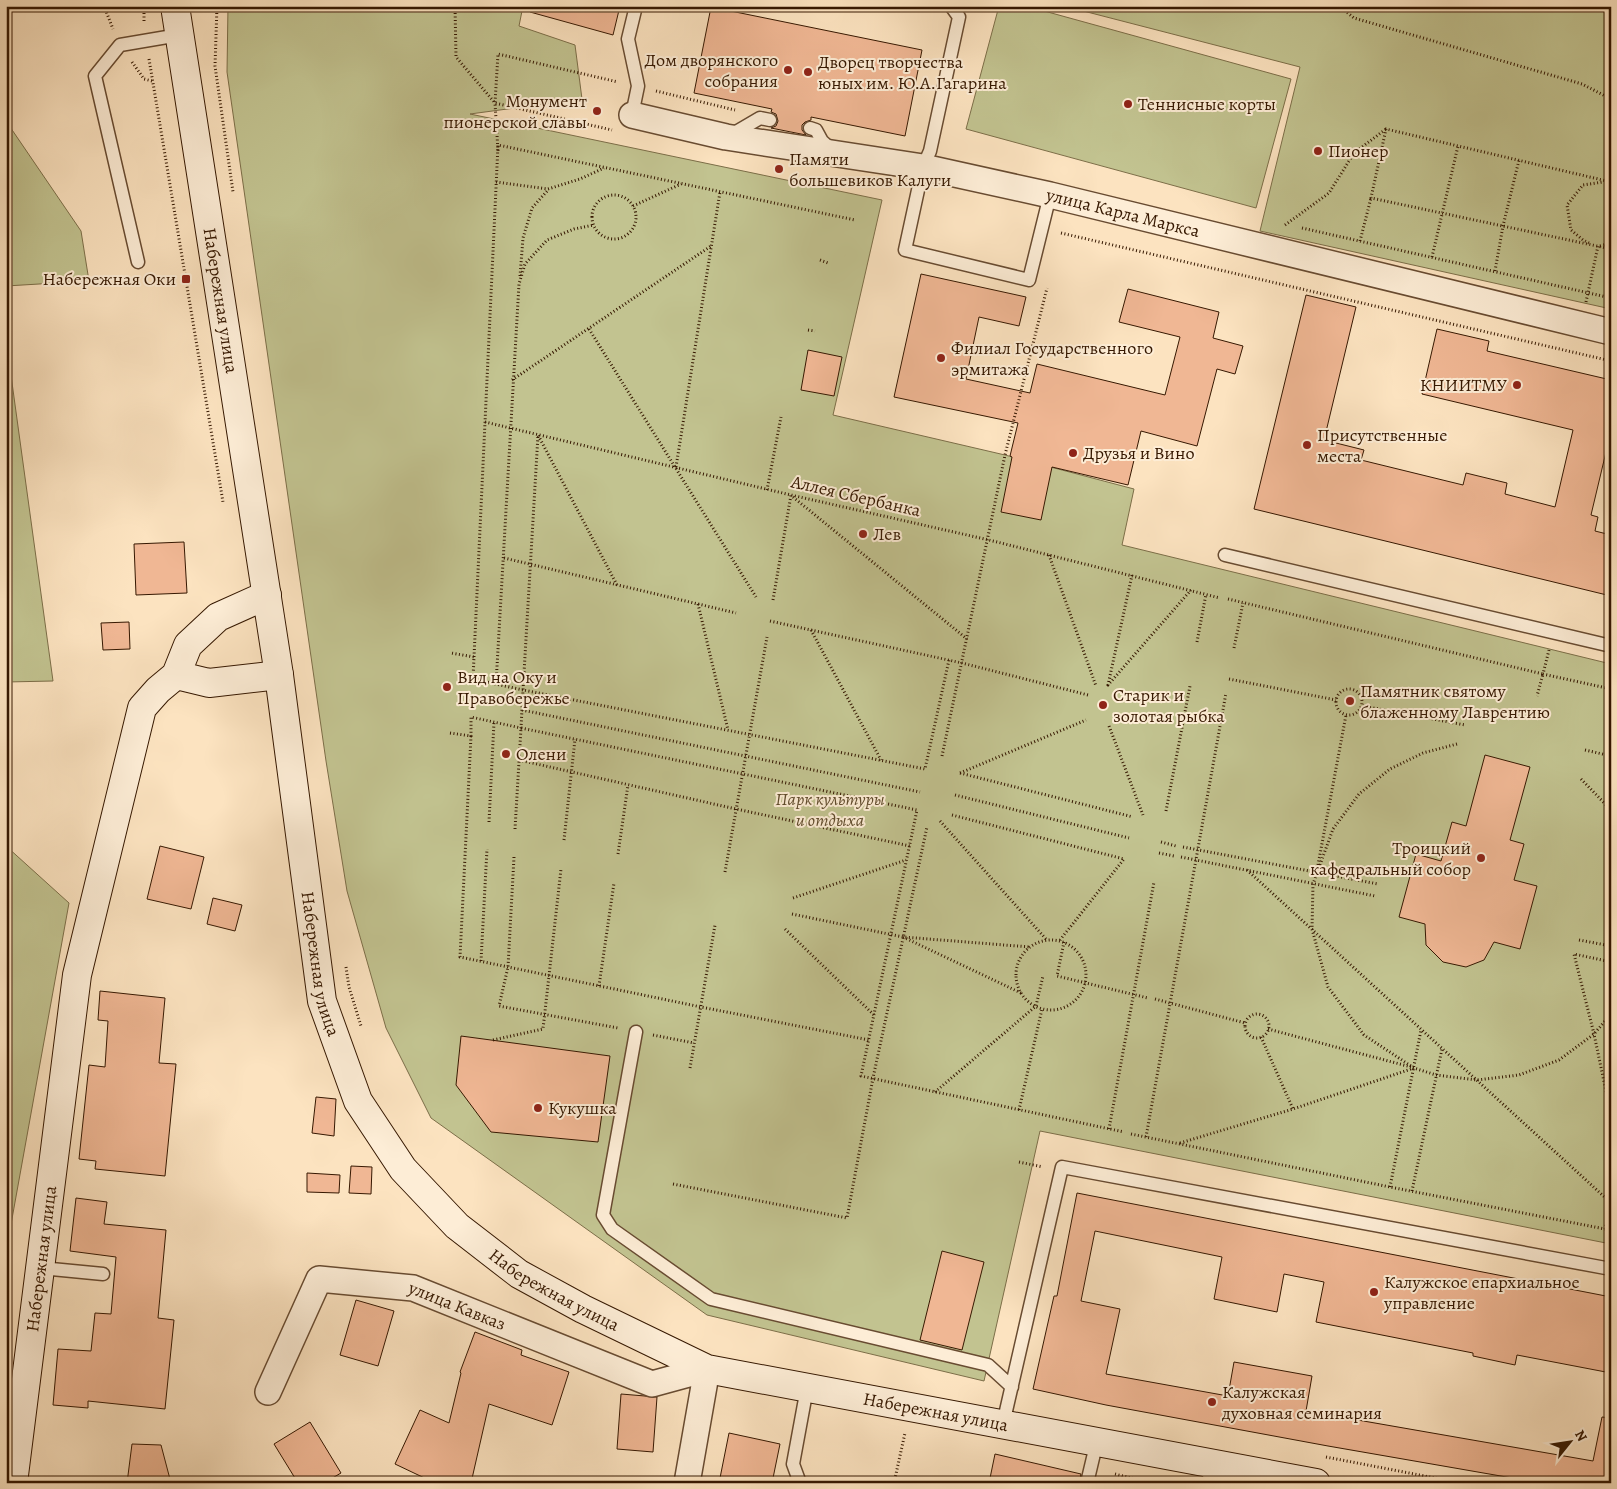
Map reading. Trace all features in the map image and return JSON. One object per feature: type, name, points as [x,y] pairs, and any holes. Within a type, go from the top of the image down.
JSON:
[{"type":"main road","name":"Набережная улица","points":[[175,6],[279,675],[322,1001],[358,1100],[403,1169],[456,1226],[519,1274],[706,1369],[1097,1441],[1210,1474],[1316,1483]]},
{"type":"main road","name":"Набережная улица","points":[[14,1483],[77,975],[142,708],[158,690],[176,675],[188,645],[218,617],[266,595]]},
{"type":"main road","points":[[176,675],[209,683],[279,675]]},
{"type":"street","name":"улица Карла Маркса","points":[[632,115],[726,137],[923,167],[1060,198],[1611,332]]},
{"type":"street","name":"улица Кавказ","points":[[268,1392],[319,1279],[414,1288],[652,1384],[706,1369]]},
{"type":"street","points":[[687,1483],[706,1369]]},
{"type":"lane","points":[[632,115],[638,86],[628,39],[636,6]]},
{"type":"lane","points":[[951,6],[959,17],[930,151],[923,167],[905,250],[1029,280],[1060,198]]},
{"type":"lane","points":[[138,262],[95,76],[120,46],[179,35]]},
{"type":"lane","points":[[726,137],[760,118],[770,120]]},
{"type":"lane","points":[[810,128],[816,130],[822,141],[836,154]]},
{"type":"lane","points":[[1225,555],[1611,646]]},
{"type":"lane","points":[[636,1032],[603,1214],[612,1229],[711,1299],[988,1365],[1012,1387]]},
{"type":"lane","points":[[1003,1424],[1062,1170],[1611,1269]]},
{"type":"lane","points":[[41,1268],[103,1274]]},
{"type":"lane","points":[[789,1483],[807,1388]]},
{"type":"lane","points":[[1087,1483],[1097,1441]]},
{"type":"lane","points":[[793,1464],[800,1483]]},
{"type":"path","points":[[217,6],[215,66],[233,194]]},
{"type":"path","points":[[455,6],[456,57],[495,103],[616,131],[632,115]]},
{"type":"path","points":[[1339,6],[1354,18],[1582,84],[1611,99]]},
{"type":"path","points":[[620,82],[498,54],[495,103],[498,150],[473,680],[925,769],[948,660]]},
{"type":"path","points":[[152,81],[224,510]]},
{"type":"path","points":[[1386,129],[1610,183]]},
{"type":"path","points":[[1360,241],[1386,129]]},
{"type":"path","points":[[1285,225],[1328,192],[1354,153],[1386,129]]},
{"type":"path","points":[[498,150],[498,145],[854,220]]},
{"type":"path","points":[[1432,257],[1458,146]]},
{"type":"path","points":[[1495,271],[1503,226],[1519,160]]},
{"type":"path","points":[[496,182],[548,189],[580,179],[605,168]]},
{"type":"path","points":[[1610,183],[1583,185],[1568,205],[1571,230],[1583,240],[1598,246],[1611,244]]},
{"type":"path","points":[[633,206],[682,184]]},
{"type":"path","points":[[496,684],[511,428],[512,380],[523,238],[532,208],[548,189]]},
{"type":"path","points":[[676,468],[720,192]]},
{"type":"path","points":[[612,195],[620,196],[628,199],[633,206],[636,222],[633,229],[625,236],[608,238],[601,234],[594,225],[593,211],[597,203],[603,198],[612,195]]},
{"type":"path","points":[[1058,242],[1061,233],[1060,198]]},
{"type":"path","points":[[1371,198],[1611,249]]},
{"type":"path","points":[[519,284],[525,264],[547,240],[574,229],[594,225]]},
{"type":"path","points":[[1061,233],[1611,361]]},
{"type":"path","points":[[512,380],[712,246]]},
{"type":"path","points":[[1582,325],[1598,246]]},
{"type":"path","points":[[820,260],[828,262]]},
{"type":"path","points":[[942,756],[989,540],[1005,455],[1049,281]]},
{"type":"path","points":[[590,328],[756,597]]},
{"type":"path","points":[[808,330],[815,331]]},
{"type":"path","points":[[767,490],[781,416]]},
{"type":"path","name":"Аллея Сбербанка","points":[[485,422],[767,490],[1049,554],[1220,598]]},
{"type":"path","points":[[515,829],[538,435]]},
{"type":"path","points":[[538,435],[617,585]]},
{"type":"path","points":[[773,600],[791,495],[967,639]]},
{"type":"path","points":[[1049,554],[1096,686]]},
{"type":"path","points":[[504,558],[736,613]]},
{"type":"path","points":[[1132,575],[1108,685],[1191,590]]},
{"type":"path","points":[[1197,642],[1206,594]]},
{"type":"path","points":[[1228,599],[1611,689]]},
{"type":"path","points":[[1234,648],[1242,603]]},
{"type":"path","points":[[698,604],[728,730]]},
{"type":"path","points":[[770,621],[962,663],[1088,695]]},
{"type":"path","points":[[810,630],[882,761]]},
{"type":"path","points":[[1537,696],[1552,632]]},
{"type":"path","points":[[725,872],[767,637]]},
{"type":"path","points":[[452,653],[474,657]]},
{"type":"path","points":[[1229,679],[1336,700]]},
{"type":"path","points":[[1166,811],[1190,686]]},
{"type":"path","points":[[1353,689],[1361,695],[1363,706],[1356,714],[1346,715],[1337,707],[1336,700],[1343,690],[1353,689]]},
{"type":"path","points":[[1146,1137],[1226,693]]},
{"type":"path","points":[[1363,706],[1465,725]]},
{"type":"path","points":[[522,710],[920,792]]},
{"type":"path","points":[[1346,715],[1313,884],[1312,929],[1328,987],[1364,1035],[1414,1068]]},
{"type":"path","points":[[869,1040],[701,1008],[460,956],[471,717],[917,810],[910,846],[869,1040],[861,1076],[1124,1132]]},
{"type":"path","points":[[1086,720],[960,774],[1133,817]]},
{"type":"path","points":[[489,822],[494,722]]},
{"type":"path","points":[[1109,726],[1143,815]]},
{"type":"path","points":[[450,733],[471,736]]},
{"type":"path","points":[[564,840],[575,739]]},
{"type":"path","points":[[1316,873],[1333,830],[1359,794],[1390,769],[1423,753],[1457,744]]},
{"type":"path","points":[[1585,750],[1611,756]]},
{"type":"path","points":[[519,760],[910,846]]},
{"type":"path","points":[[1581,779],[1611,810]]},
{"type":"path","points":[[618,854],[628,785]]},
{"type":"path","points":[[956,795],[1129,838]]},
{"type":"path","points":[[952,815],[1124,859],[1062,941],[1057,976],[1148,998]]},
{"type":"path","points":[[940,821],[1047,940]]},
{"type":"path","points":[[673,1184],[847,1218],[873,1078],[927,828]]},
{"type":"path","points":[[1161,842],[1176,846]]},
{"type":"path","points":[[1183,847],[1378,884]]},
{"type":"path","points":[[481,961],[487,850]]},
{"type":"path","points":[[1159,853],[1174,856]]},
{"type":"path","points":[[514,857],[508,967],[499,1006],[694,1043]]},
{"type":"path","points":[[1181,857],[1375,896]]},
{"type":"path","points":[[793,898],[907,860]]},
{"type":"path","points":[[493,1040],[543,1028],[546,1015],[561,869]]},
{"type":"path","points":[[1131,1134],[1390,1188],[1605,1229],[1610,1202],[1247,870]]},
{"type":"path","points":[[1109,1129],[1154,882]]},
{"type":"path","points":[[599,986],[614,883]]},
{"type":"path","points":[[792,914],[903,937],[1030,947]]},
{"type":"path","points":[[690,1068],[716,925]]},
{"type":"path","points":[[785,929],[874,1015]]},
{"type":"path","points":[[903,937],[1021,992]]},
{"type":"path","points":[[1047,940],[1062,941],[1073,946],[1082,957],[1086,970],[1086,983],[1080,996],[1069,1005],[1056,1010],[1042,1009],[1028,1001],[1021,992],[1016,979],[1017,965],[1023,953],[1039,941],[1047,940]]},
{"type":"path","points":[[1580,940],[1611,946]]},
{"type":"path","points":[[1611,962],[1574,954],[1594,1034],[1611,1115]]},
{"type":"path","points":[[345,958],[349,987],[362,1028]]},
{"type":"path","points":[[935,1092],[1036,1006],[1043,976]]},
{"type":"path","points":[[1156,1000],[1245,1023]]},
{"type":"path","points":[[1019,1110],[1042,1009]]},
{"type":"path","points":[[1260,1014],[1267,1020],[1268,1029],[1266,1034],[1254,1038],[1247,1032],[1245,1023],[1251,1015],[1260,1014]]},
{"type":"path","points":[[1268,1029],[1436,1075],[1477,1080],[1519,1075],[1559,1060],[1594,1034],[1611,1014]]},
{"type":"path","points":[[1390,1188],[1422,1029]]},
{"type":"path","points":[[1261,1037],[1293,1108]]},
{"type":"path","points":[[1412,1191],[1442,1048]]},
{"type":"path","points":[[1179,1144],[1414,1068]]},
{"type":"path","points":[[1019,1162],[1062,1170]]},
{"type":"path","points":[[894,1483],[906,1432],[896,1430]]},
{"type":"path","points":[[1091,1469],[1151,1483]]},
{"type":"green space","name":"Парк культуры и отдыха","points":[[228,6],[523,6],[519,26],[575,45],[582,99],[470,114],[882,200],[833,415],[1005,455],[1134,489],[1122,545],[1611,664],[1611,1244],[1040,1131],[984,1381],[707,1315],[431,1118],[386,1028],[347,891],[326,761],[227,72]]},
{"type":"green space","name":"Теннисные корты","points":[[999,6],[1026,6],[1291,79],[1256,208],[966,129]]},
{"type":"green space","points":[[1064,6],[1611,6],[1611,309],[1260,231],[1300,67]]},
{"type":"green space","points":[[6,121],[81,231],[89,281],[6,286]]},
{"type":"green space","points":[[6,339],[53,681],[6,682]]},
{"type":"green space","points":[[6,846],[69,903],[6,1252]]},
{"type":"building","points":[[531,6],[620,6],[613,35],[530,12]]},
{"type":"building","name":"Дворец творчества юных им. Ю.А.Гагарина","points":[[711,7],[922,50],[905,136],[811,117],[811,120],[802,125],[802,130],[806,135],[771,128],[776,126],[778,121],[776,114],[771,112],[772,109],[694,93]]},
{"type":"building","points":[[921,274],[1026,297],[1019,326],[979,317],[966,379],[1030,393],[1037,364],[1165,395],[1180,337],[1119,322],[1128,289],[1219,312],[1213,338],[1243,346],[1235,374],[1217,369],[1197,446],[1141,431],[1128,485],[1052,467],[1041,520],[1001,512],[1012,457],[1010,456],[1018,423],[894,397]]},
{"type":"building","name":"Присутственные места","points":[[1306,295],[1356,307],[1324,440],[1364,450],[1361,460],[1463,485],[1466,473],[1507,483],[1505,494],[1555,507],[1573,430],[1422,394],[1437,329],[1489,341],[1487,351],[1611,380],[1611,431],[1591,515],[1598,517],[1595,531],[1611,535],[1611,596],[1254,509]]},
{"type":"building","points":[[808,350],[842,357],[834,396],[801,390]]},
{"type":"building","points":[[184,542],[187,593],[136,595],[134,544]]},
{"type":"building","points":[[129,622],[130,649],[103,650],[101,623]]},
{"type":"building","name":"Троицкий кафедральный собор","points":[[1485,755],[1530,767],[1510,840],[1524,844],[1514,880],[1537,886],[1520,949],[1494,942],[1484,960],[1466,967],[1443,962],[1426,945],[1425,924],[1399,917],[1416,854],[1441,861],[1452,822],[1466,826]]},
{"type":"building","points":[[160,846],[204,857],[191,909],[147,899]]},
{"type":"building","points":[[213,898],[242,905],[235,931],[207,924]]},
{"type":"building","points":[[100,991],[165,998],[159,1063],[176,1064],[165,1176],[95,1169],[96,1161],[79,1159],[89,1065],[105,1067],[108,1021],[98,1020]]},
{"type":"building","name":"Кукушка","points":[[461,1036],[610,1056],[598,1142],[491,1132],[456,1085]]},
{"type":"building","points":[[316,1097],[336,1099],[334,1136],[312,1133]]},
{"type":"building","points":[[351,1166],[372,1167],[371,1194],[349,1193]]},
{"type":"building","points":[[307,1173],[340,1175],[339,1193],[307,1192]]},
{"type":"building","points":[[1077,1193],[1611,1297],[1611,1373],[1517,1355],[1515,1365],[1473,1356],[1473,1353],[1316,1322],[1324,1282],[1284,1274],[1277,1312],[1214,1299],[1222,1257],[1095,1231],[1081,1301],[1120,1309],[1106,1374],[1228,1396],[1234,1362],[1312,1376],[1306,1411],[1593,1461],[1602,1417],[1611,1418],[1611,1483],[1541,1483],[1106,1405],[1033,1389],[1054,1296],[1057,1296]]},
{"type":"building","points":[[76,1198],[107,1202],[104,1224],[166,1230],[158,1318],[174,1320],[165,1409],[88,1401],[88,1408],[53,1405],[58,1349],[91,1351],[95,1313],[111,1314],[116,1257],[70,1251]]},
{"type":"building","points":[[942,1251],[984,1262],[962,1350],[920,1340]]},
{"type":"building","points":[[356,1300],[394,1311],[378,1366],[340,1355]]},
{"type":"building","points":[[475,1332],[522,1350],[521,1355],[569,1372],[552,1425],[489,1404],[471,1483],[435,1483],[395,1464],[420,1410],[449,1423],[460,1372]]},
{"type":"building","points":[[621,1394],[657,1397],[653,1452],[617,1449]]},
{"type":"building","points":[[310,1422],[341,1473],[324,1483],[298,1483],[274,1444]]},
{"type":"building","points":[[729,1433],[780,1444],[772,1483],[719,1483]]},
{"type":"building","points":[[132,1444],[161,1445],[171,1483],[127,1483]]},
{"type":"building","points":[[995,1454],[1081,1474],[1079,1483],[989,1483]]},
{"type":"place","name":"Дом дворянского собрания","points":[[788,70]]},
{"type":"place","name":"Дворец творчества юных им. Ю.А.Гагарина","points":[[808,72]]},
{"type":"place","name":"Теннисные корты","points":[[1128,104]]},
{"type":"place","name":"Монумент пионерской славы","points":[[597,111]]},
{"type":"place","name":"Пионер","points":[[1318,151]]},
{"type":"place","name":"Памяти большевиков Калуги","points":[[779,169]]},
{"type":"place","name":"Набережная Оки","points":[[186,279]]},
{"type":"place","name":"Филиал Государственного эрмитажа","points":[[941,358]]},
{"type":"place","name":"КНИИТМУ","points":[[1517,385]]},
{"type":"place","name":"Присутственные места","points":[[1307,445]]},
{"type":"place","name":"Друзья и Вино","points":[[1073,453]]},
{"type":"place","name":"Лев","points":[[863,534]]},
{"type":"place","name":"Вид на Оку и Правобережье","points":[[447,687]]},
{"type":"place","name":"Памятник святому блаженному Лаврентию","points":[[1350,701]]},
{"type":"place","name":"Старик и золотая рыбка","points":[[1103,705]]},
{"type":"place","name":"Олени","points":[[506,754]]},
{"type":"place","name":"Троицкий кафедральный собор","points":[[1481,858]]},
{"type":"place","name":"Кукушка","points":[[538,1108]]},
{"type":"place","name":"Калужское епархиальное управление","points":[[1374,1292]]},
{"type":"place","name":"Калужская духовная семинария","points":[[1212,1402]]}]
